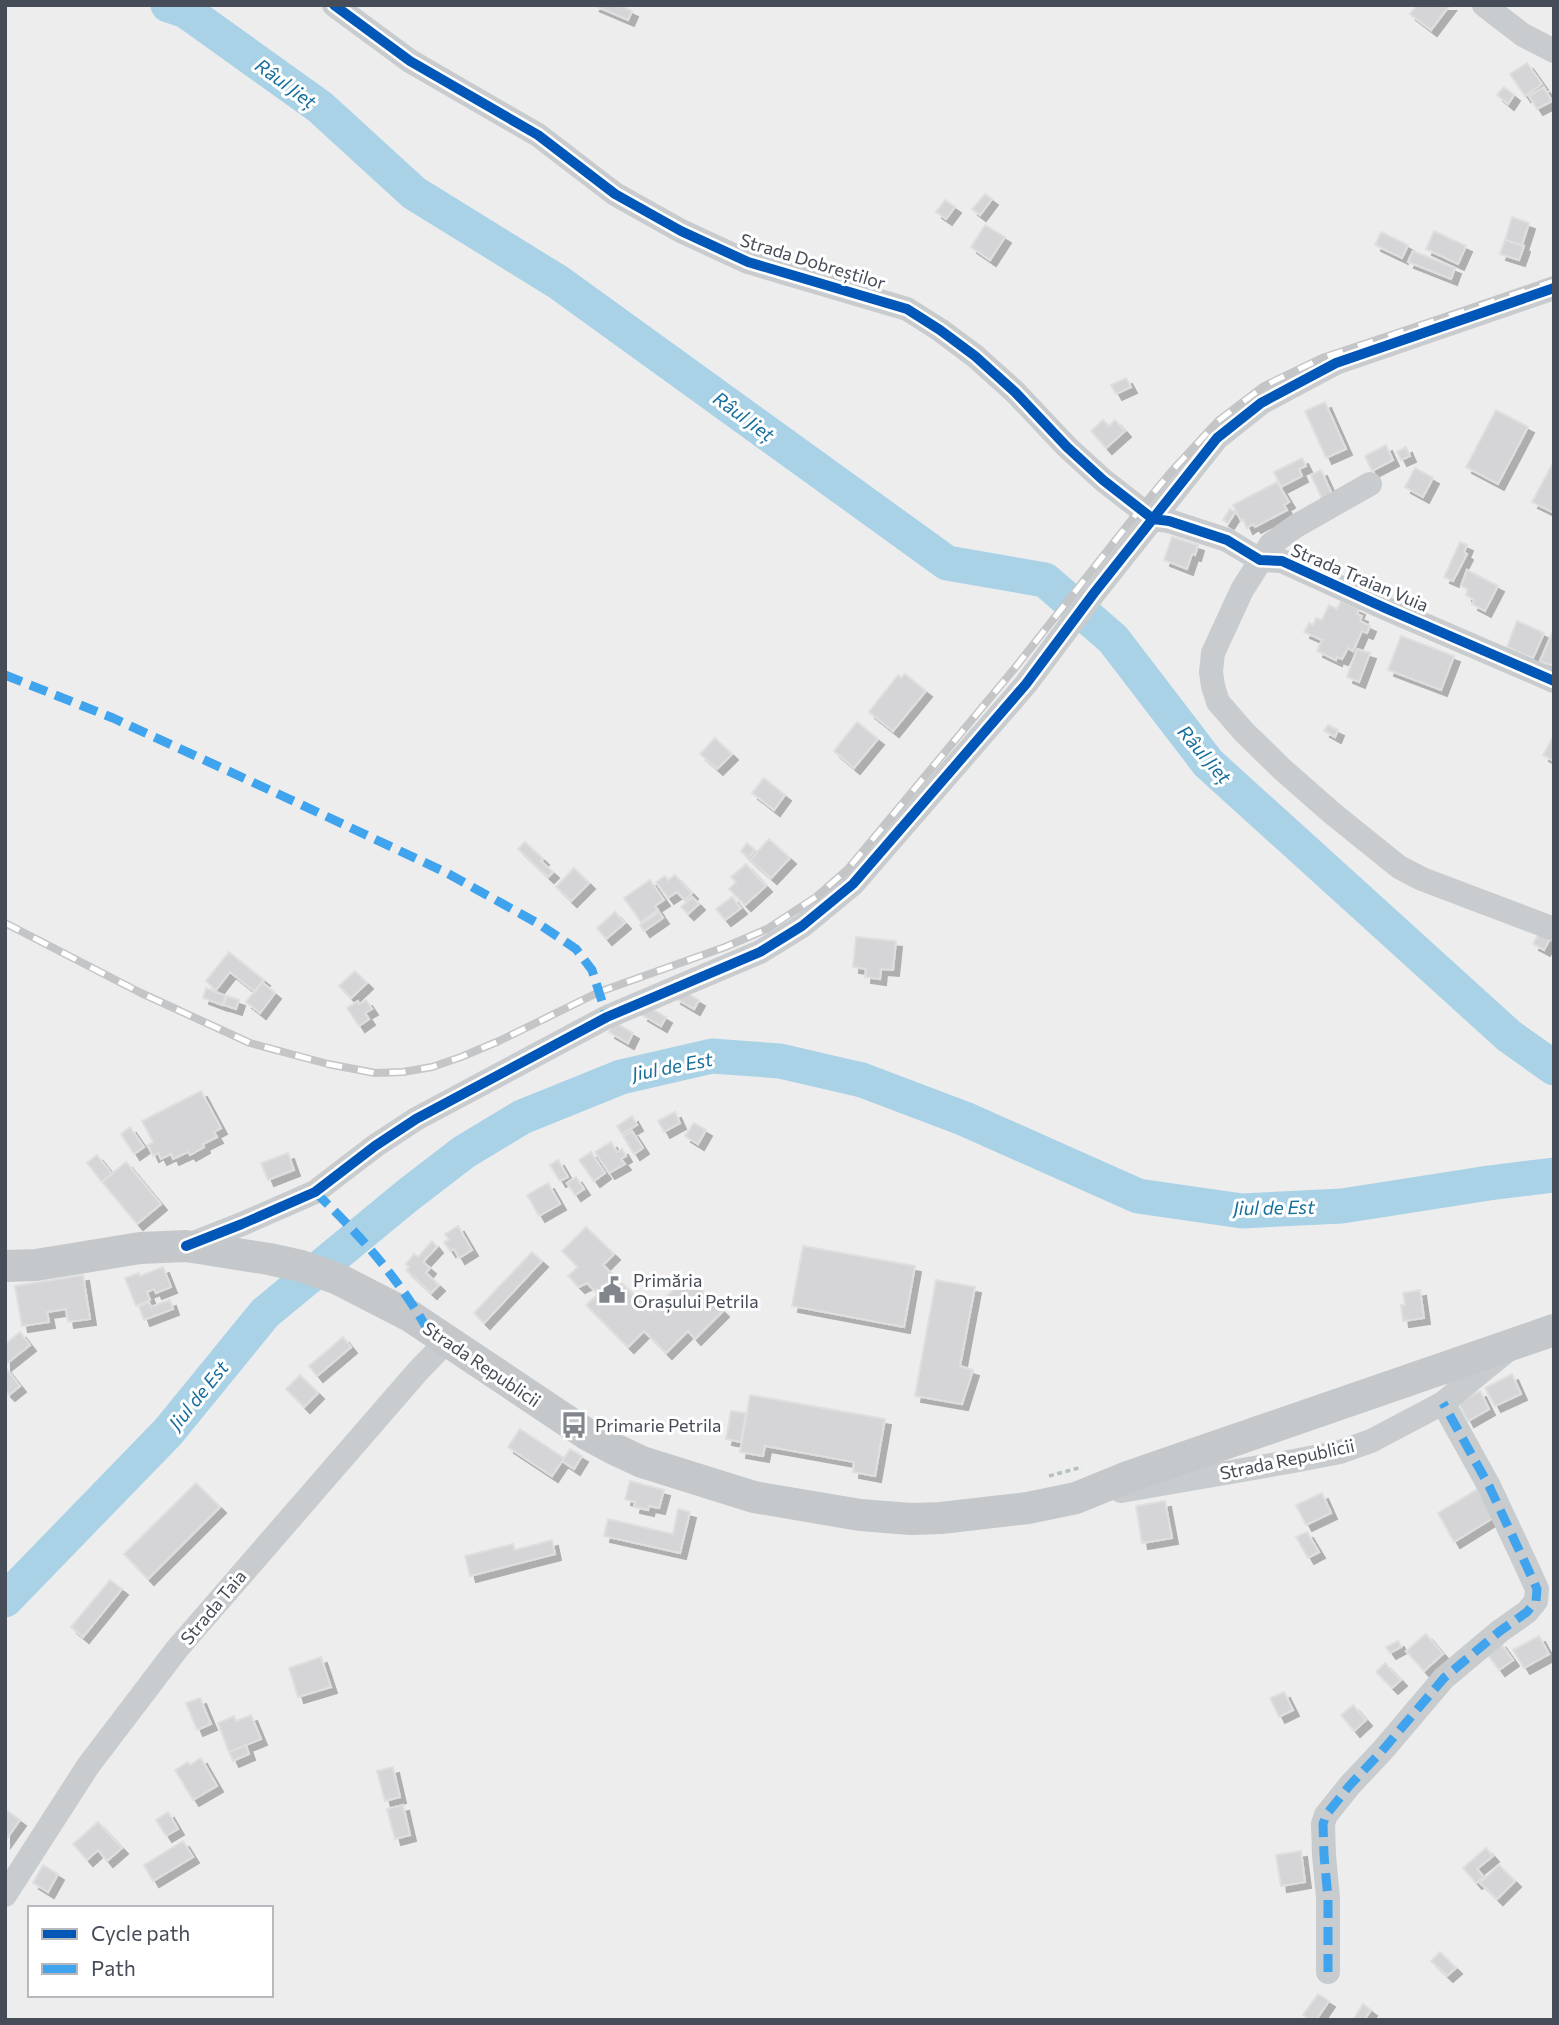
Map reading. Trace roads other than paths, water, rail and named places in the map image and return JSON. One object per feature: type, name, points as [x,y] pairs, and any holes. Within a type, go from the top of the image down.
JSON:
[{"type":"main road","name":"Strada Republicii","points":[[5,1266],[36,1265],[140,1248],[186,1246],[301,1266],[338,1279],[410,1317],[614,1449],[642,1462],[754,1497],[860,1515],[911,1519],[1015,1509],[1076,1498],[1125,1478],[1554,1330]]},
{"type":"street","name":"Strada Dobreștilor","points":[[334,5],[410,61],[538,135],[615,194],[681,231],[748,262],[908,309],[975,356],[1015,392],[1067,447],[1117,491]]},
{"type":"street","points":[[1484,5],[1523,36],[1554,51]]},
{"type":"street","points":[[186,1246],[315,1192],[375,1146],[416,1119],[607,1017],[760,952],[802,926],[853,884],[1026,684],[1217,438],[1261,403],[1336,363],[1554,288]]},
{"type":"street","points":[[1370,484],[1296,526],[1271,544],[1242,590],[1213,653],[1211,672],[1219,702],[1229,716],[1283,770],[1332,814],[1399,867],[1422,879],[1554,929]]},
{"type":"street","name":"Strada Traian Vuia","points":[[1117,491],[1153,519],[1168,520],[1227,540],[1260,560],[1282,561],[1554,681]]},
{"type":"street","name":"Strada Taia","points":[[5,1895],[88,1766],[177,1649],[418,1371],[448,1340]]},
{"type":"street","name":"Strada Republicii","points":[[1076,1498],[1340,1452],[1371,1441],[1443,1403],[1512,1346]]},
{"type":"street","points":[[1328,1972],[1328,1898],[1323,1825],[1326,1815],[1444,1678],[1500,1630],[1527,1612],[1536,1601],[1536,1589],[1489,1486],[1443,1403]]},
{"type":"waterway","name":"Râul Jieț","points":[[168,5],[186,11],[320,107],[414,193],[558,282],[947,563],[1045,580],[1113,639],[1208,763],[1509,1036],[1554,1068]]},
{"type":"waterway","name":"Jiul de Est","points":[[5,1600],[168,1432],[265,1313],[464,1152],[522,1117],[621,1077],[712,1056],[780,1061],[862,1080],[965,1119],[1138,1196],[1242,1211],[1342,1206],[1554,1175]]},
{"type":"railway","points":[[5,923],[141,993],[250,1043],[328,1064],[375,1073],[432,1067],[461,1057],[599,992],[725,947],[767,929],[816,897],[848,869],[1014,669],[1171,472],[1218,421],[1264,386],[1322,358],[1554,281]]},
{"type":"place","name":"Primăria Orașului Petrila","points":[[612,1290]]},
{"type":"place","name":"Primarie Petrila","points":[[574,1425]]}]
